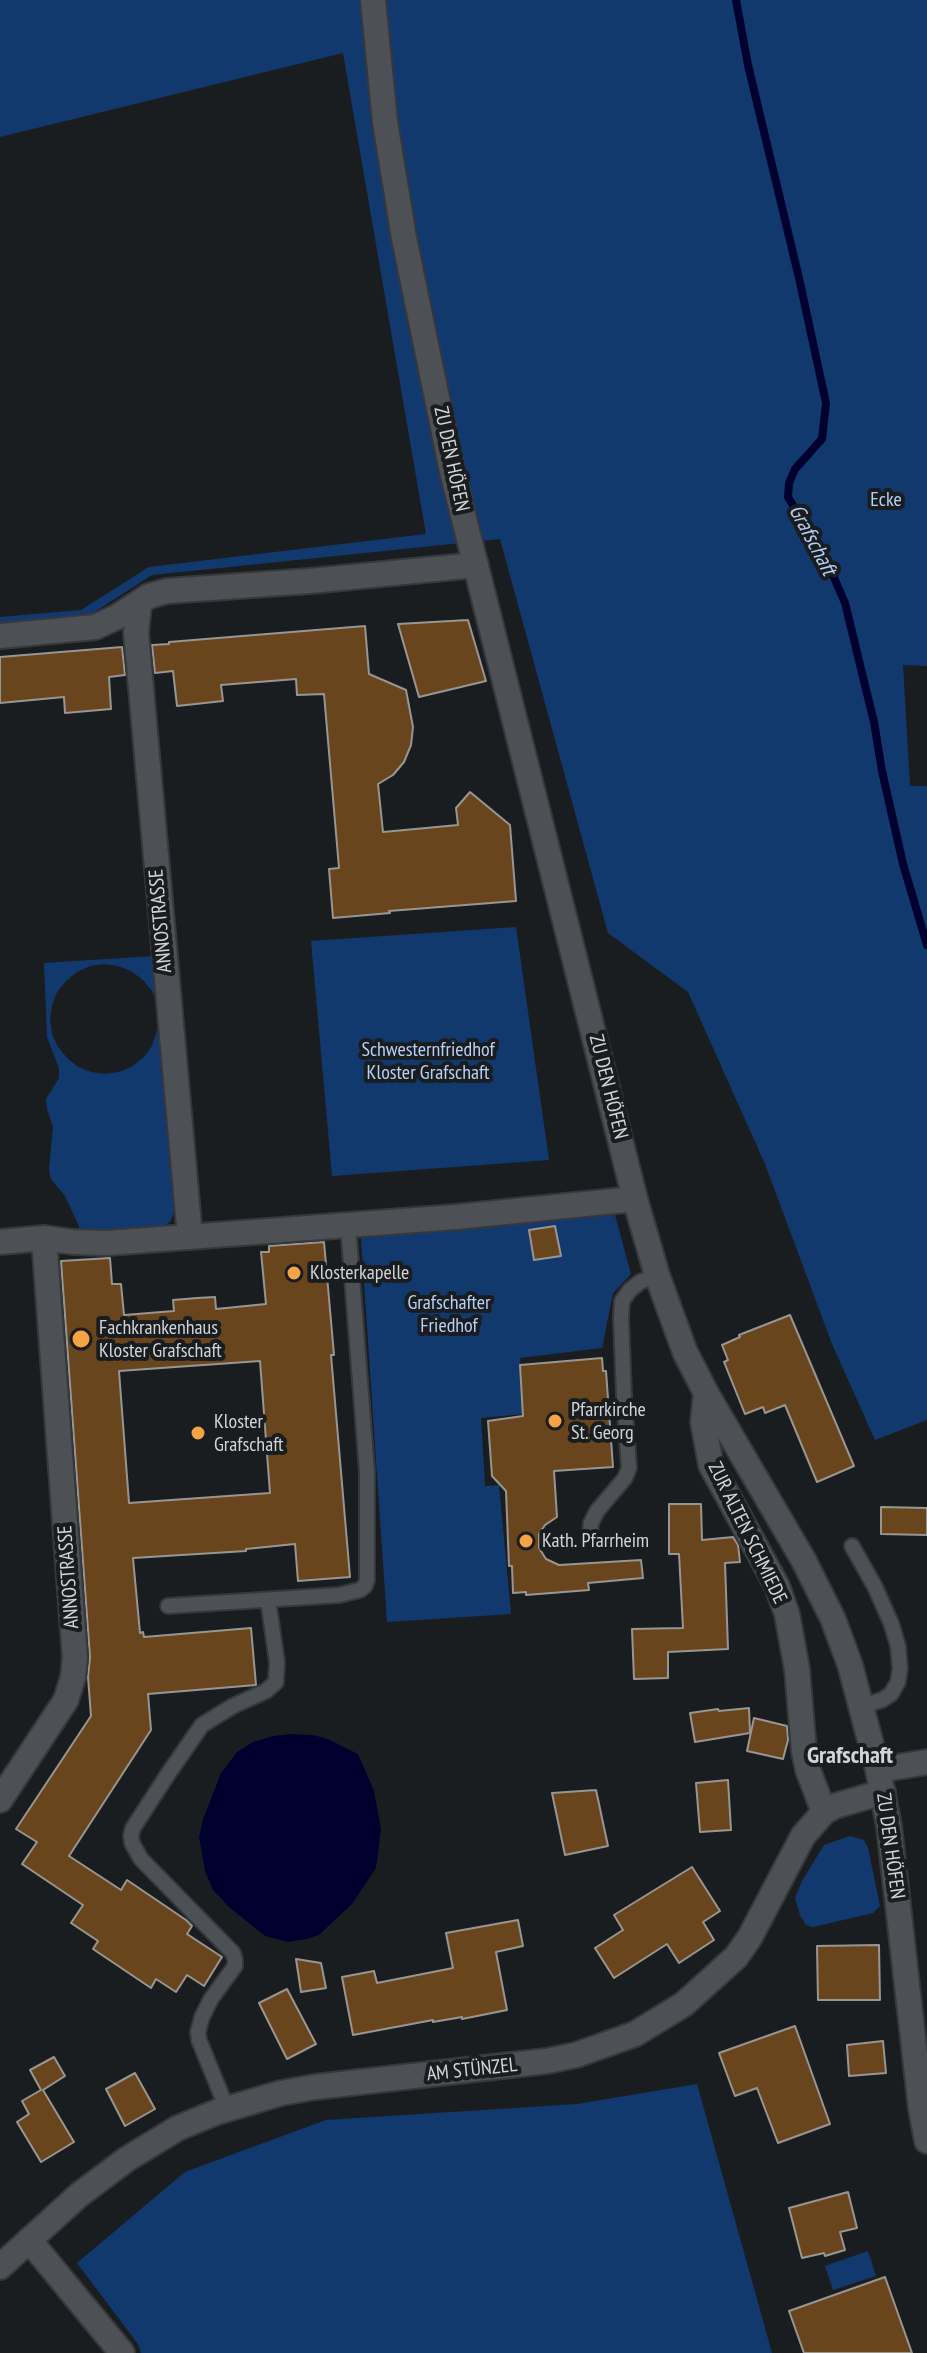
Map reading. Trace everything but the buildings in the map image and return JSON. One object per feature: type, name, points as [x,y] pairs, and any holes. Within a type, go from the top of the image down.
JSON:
[{"type":"street","name":"ZU DEN HÖFEN","points":[[373,0],[385,122],[404,238],[452,471],[635,1199],[657,1275],[685,1352],[798,1550],[833,1619],[850,1665],[881,1781],[895,1866],[927,2141]]},
{"type":"street","points":[[0,636],[95,627],[139,605],[149,596],[167,591],[476,565]]},
{"type":"street","name":"ANNOSTRASSE","points":[[139,605],[136,632],[190,1237]]},
{"type":"street","points":[[0,1242],[44,1238],[107,1243],[635,1199]]},
{"type":"street","name":"ANNOSTRASSE","points":[[0,1800],[66,1700],[75,1658],[44,1238]]},
{"type":"street","name":"ZUR ALTEN SCHMIEDE","points":[[706,1393],[703,1422],[711,1465],[777,1586],[787,1614],[797,1669],[804,1751],[824,1812]]},
{"type":"street","points":[[824,1812],[881,1781],[927,1762]]},
{"type":"street","name":"AM STÜNZEL","points":[[0,2267],[79,2195],[127,2159],[178,2128],[227,2109],[281,2093],[315,2087],[547,2061],[576,2055],[635,2034],[684,2004],[736,1957],[750,1937],[803,1836],[824,1812]]},
{"type":"street","points":[[29,2240],[122,2353]]},
{"type":"lane","points":[[168,1606],[351,1593],[365,1586],[367,1472],[348,1225]]},
{"type":"lane","points":[[590,1533],[597,1511],[625,1478],[629,1468],[622,1301],[640,1282],[657,1275]]},
{"type":"lane","points":[[852,1546],[891,1623],[900,1668],[898,1682],[891,1694],[861,1706]]},
{"type":"lane","points":[[227,2109],[198,2032],[211,1999],[235,1966],[233,1953],[141,1859],[131,1836],[161,1784],[202,1725],[266,1691],[276,1682],[277,1662],[268,1600]]},
{"type":"green space","name":"Ecke","points":[[0,0],[927,0],[927,666],[903,665],[910,786],[927,786],[927,1420],[875,1440],[832,1344],[765,1164],[688,992],[608,933],[500,539],[152,575],[85,618],[0,626],[0,617],[81,610],[149,567],[426,534],[343,53],[0,137]]},
{"type":"green space","name":"Schwesternfriedhof Kloster Grafschaft","points":[[516,927],[549,1160],[332,1176],[311,941]]},
{"type":"green space","points":[[154,956],[158,1005],[143,980],[131,971],[104,964],[90,966],[66,981],[57,992],[50,1019],[52,1034],[67,1058],[78,1067],[105,1074],[133,1066],[144,1057],[152,1046],[160,1021],[176,1208],[170,1222],[158,1229],[79,1235],[79,1226],[65,1196],[51,1179],[49,1169],[53,1127],[46,1099],[59,1078],[59,1068],[47,1037],[44,963]]},
{"type":"green space","name":"Grafschafter Friedhof","points":[[615,1215],[631,1274],[613,1293],[602,1348],[520,1358],[523,1414],[481,1418],[485,1486],[499,1485],[511,1614],[387,1622],[361,1238]]},
{"type":"green space","points":[[850,1836],[864,1840],[868,1848],[880,1906],[873,1913],[813,1927],[806,1925],[795,1898],[802,1881],[824,1845]]},
{"type":"green space","points":[[697,2084],[772,2353],[141,2353],[138,2344],[77,2263],[185,2172],[326,2120],[577,2104]]},
{"type":"green space","points":[[868,2251],[876,2276],[833,2290],[825,2266]]},
{"type":"shaded area","points":[[291,1734],[328,1739],[358,1754],[374,1791],[381,1829],[376,1868],[352,1904],[319,1935],[288,1942],[265,1936],[213,1890],[205,1871],[199,1837],[221,1773],[237,1752],[253,1742]]},
{"type":"waterway","name":"Grafschaft","points":[[736,0],[748,65],[826,403],[822,439],[795,469],[789,483],[788,497],[829,566],[845,603],[874,722],[903,864],[927,945]]},
{"type":"place","name":"Klosterkapelle","points":[[294,1273]]},
{"type":"place","name":"Fachkrankenhaus Kloster Grafschaft","points":[[81,1339]]},
{"type":"place","name":"Pfarrkirche St. Georg","points":[[555,1421]]},
{"type":"place","name":"Kloster Grafschaft","points":[[198,1433]]},
{"type":"place","name":"Kath. Pfarrheim","points":[[526,1541]]},
{"type":"district","name":"Grafschaft","points":[[850,1756]]}]
